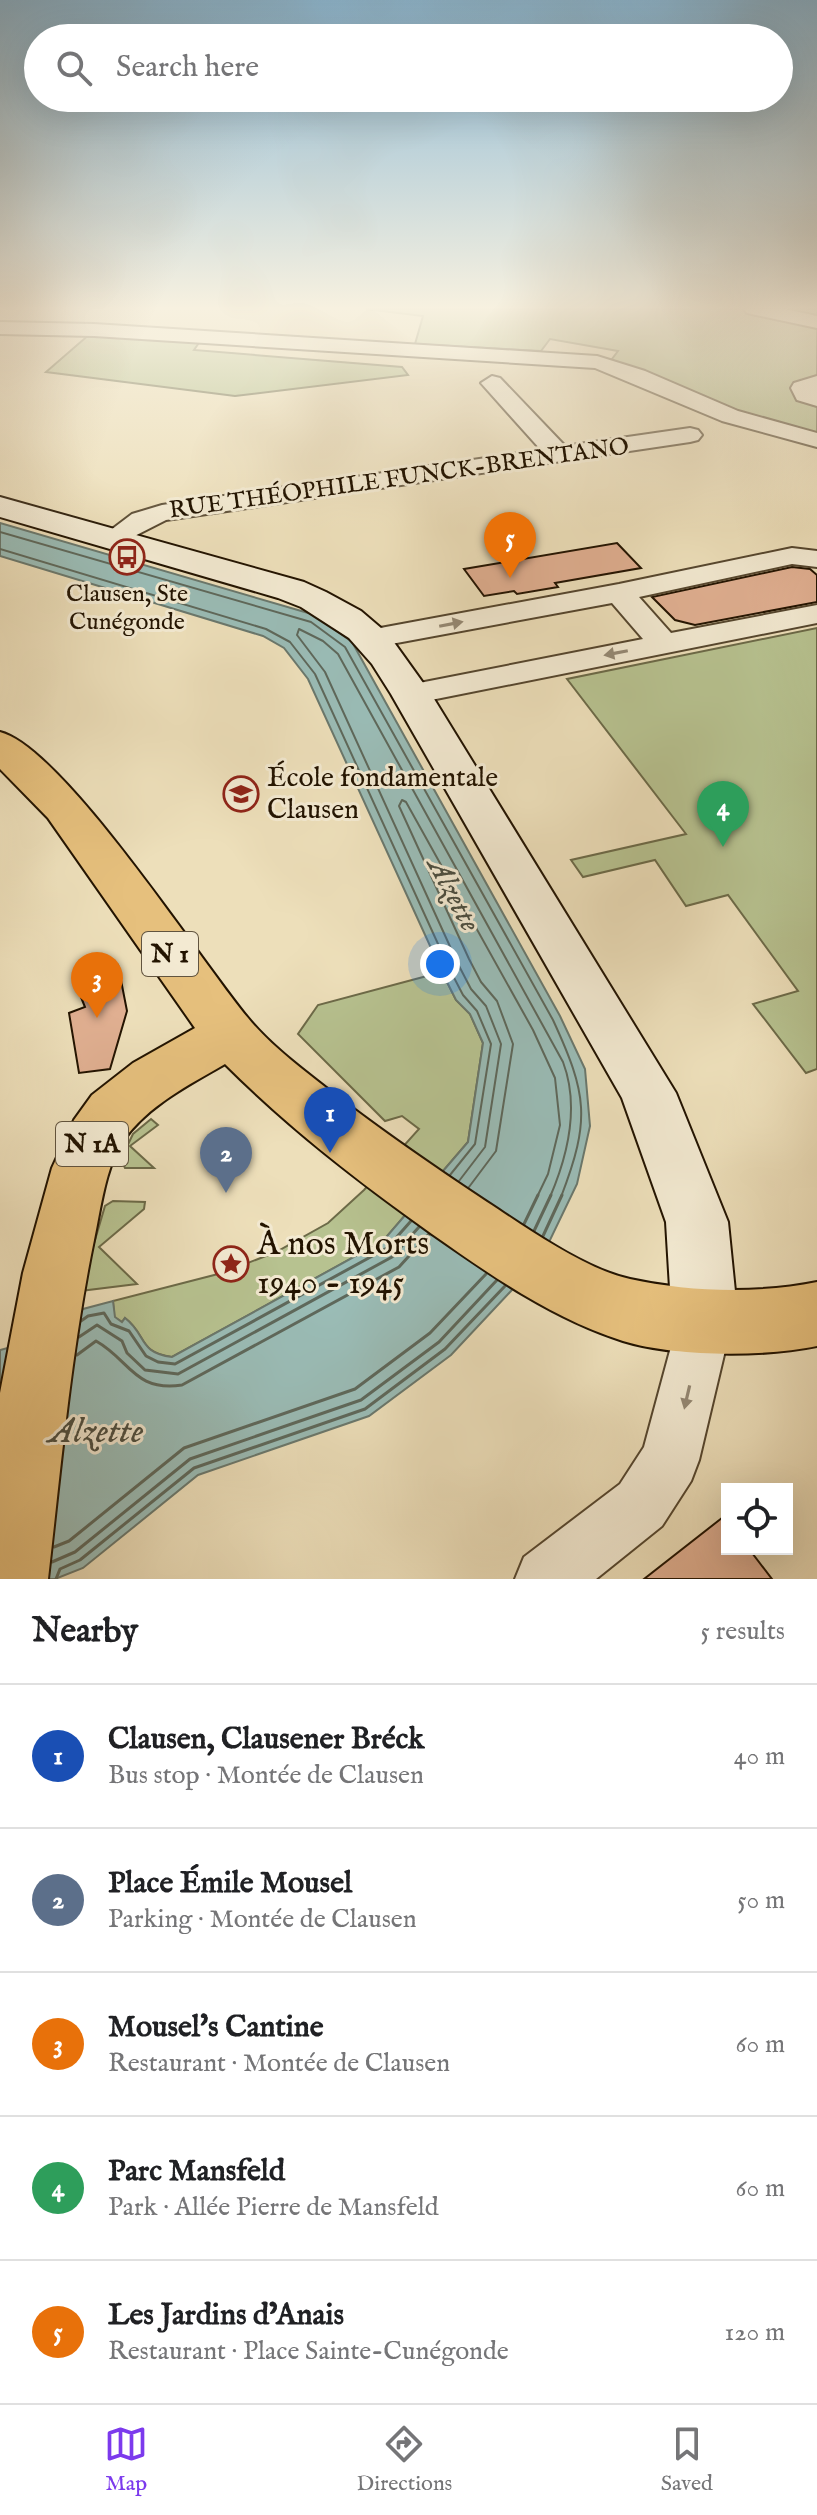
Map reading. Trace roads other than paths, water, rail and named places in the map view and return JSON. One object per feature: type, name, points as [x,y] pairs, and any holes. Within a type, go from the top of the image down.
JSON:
[{"type":"main road","points":[[0,507],[291,590],[324,603],[352,619],[375,638],[648,1093],[697,1222],[705,1321]]},
{"type":"main road","name":"N 1","points":[[0,745],[64,808],[230,1035],[295,1096],[376,1161],[536,1270],[625,1310],[705,1321],[793,1319],[817,1314]]},
{"type":"main road","name":"N 1A","points":[[10,1579],[46,1316],[76,1185],[90,1148],[112,1112],[147,1084],[230,1035]]},
{"type":"street","points":[[492,383],[561,456]]},
{"type":"street","points":[[654,383],[705,406],[770,429],[817,440]]},
{"type":"street","points":[[817,383],[802,388],[805,395],[817,399]]},
{"type":"street","name":"RUE THÉOPHILE FUNCK-BRENTANO","points":[[113,539],[141,520],[162,513],[690,435]]},
{"type":"street","points":[[375,638],[619,593],[792,556],[817,559]]},
{"type":"street","points":[[619,593],[664,644]]},
{"type":"street","points":[[411,694],[817,614]]},
{"type":"street","points":[[546,1579],[641,1505],[670,1460],[705,1321]]},
{"type":"water","name":"Alzette","points":[[0,523],[315,615],[352,642],[560,1016],[585,1069],[590,1126],[577,1184],[550,1240],[511,1291],[451,1355],[369,1416],[198,1475],[83,1568],[55,1579],[0,1579],[0,1350],[53,1336],[83,1309],[113,1301],[115,1317],[122,1322],[125,1318],[132,1324],[153,1352],[172,1357],[383,1241],[468,1142],[483,1043],[470,1014],[456,1000],[442,972],[308,679],[284,648],[263,636],[0,556]]},
{"type":"place","name":"Clausen, Ste Cunégonde","points":[[127,557]]},
{"type":"place","name":"Les Jardins d’Anais","points":[[510,578]]},
{"type":"place","name":"École fondamentale Clausen","points":[[241,794]]},
{"type":"place","name":"Parc Mansfeld","points":[[723,847]]},
{"type":"place","name":"Mousel's Cantine","points":[[97,1018]]},
{"type":"place","name":"Clausen, Clausener Bréck","points":[[330,1153]]},
{"type":"place","name":"Place Émile Mousel","points":[[226,1193]]},
{"type":"place","name":"À nos Morts 1940 - 1945","points":[[231,1264]]}]
